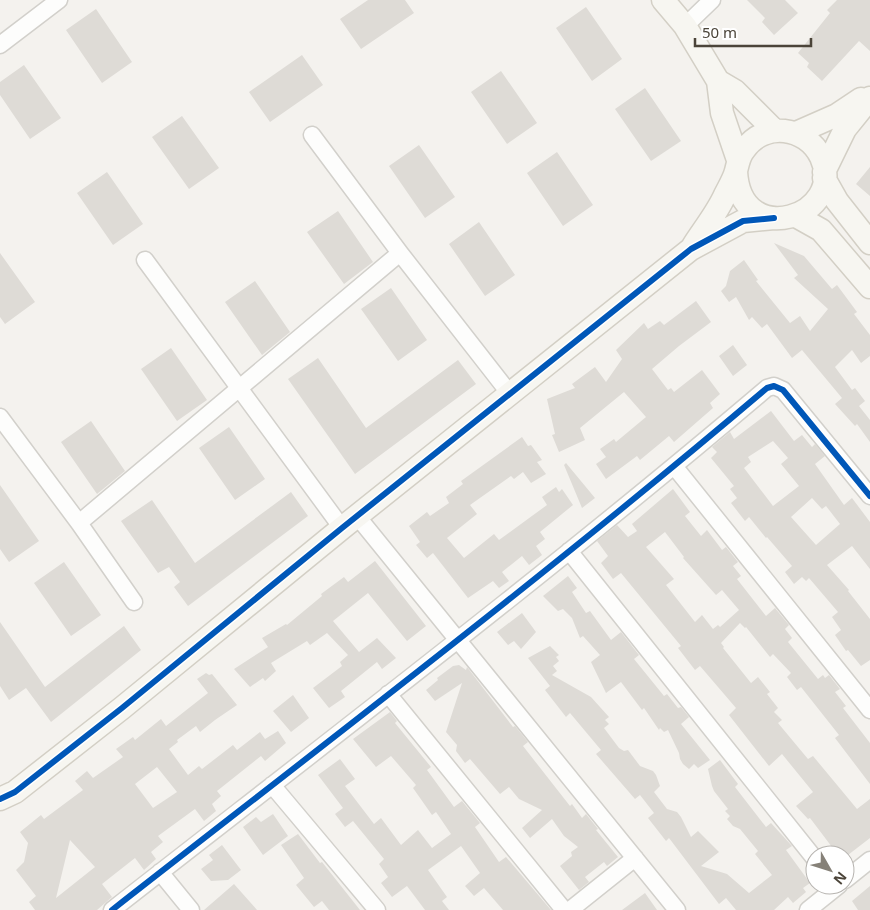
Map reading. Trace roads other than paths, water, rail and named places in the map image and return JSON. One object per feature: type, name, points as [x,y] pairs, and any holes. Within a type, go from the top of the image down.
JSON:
[{"type":"street","points":[[0,45],[59,0]]},
{"type":"street","points":[[663,0],[685,26],[718,81],[722,113],[737,166],[736,182],[746,203],[764,216],[785,217],[821,230],[870,287]]},
{"type":"street","points":[[685,26],[712,0]]},
{"type":"street","points":[[718,81],[735,91],[785,132],[811,142],[818,151],[824,175],[837,200],[870,242]]},
{"type":"street","points":[[691,249],[724,198],[743,150],[750,142],[759,136],[785,132],[838,115],[870,92]]},
{"type":"street","points":[[0,817],[7,796],[122,708],[349,522],[691,249],[743,221],[785,217],[806,210],[814,203],[820,193],[824,175],[845,129],[870,98]]},
{"type":"street","points":[[312,135],[400,253],[510,394]]},
{"type":"street","points":[[79,523],[400,253]]},
{"type":"street","points":[[145,260],[238,389],[349,522],[458,639],[677,910]]},
{"type":"street","points":[[112,910],[569,551],[766,388],[774,386],[783,390],[870,496]]},
{"type":"street","points":[[0,417],[79,523],[134,602]]},
{"type":"street","points":[[674,466],[870,710]]},
{"type":"street","points":[[569,551],[805,846]]},
{"type":"street","points":[[388,694],[564,910]]},
{"type":"street","points":[[272,785],[377,910]]},
{"type":"street","points":[[570,910],[635,858]]},
{"type":"street","points":[[855,872],[870,860]]},
{"type":"street","points":[[160,872],[191,910]]},
{"type":"street","points":[[808,910],[826,895]]}]
